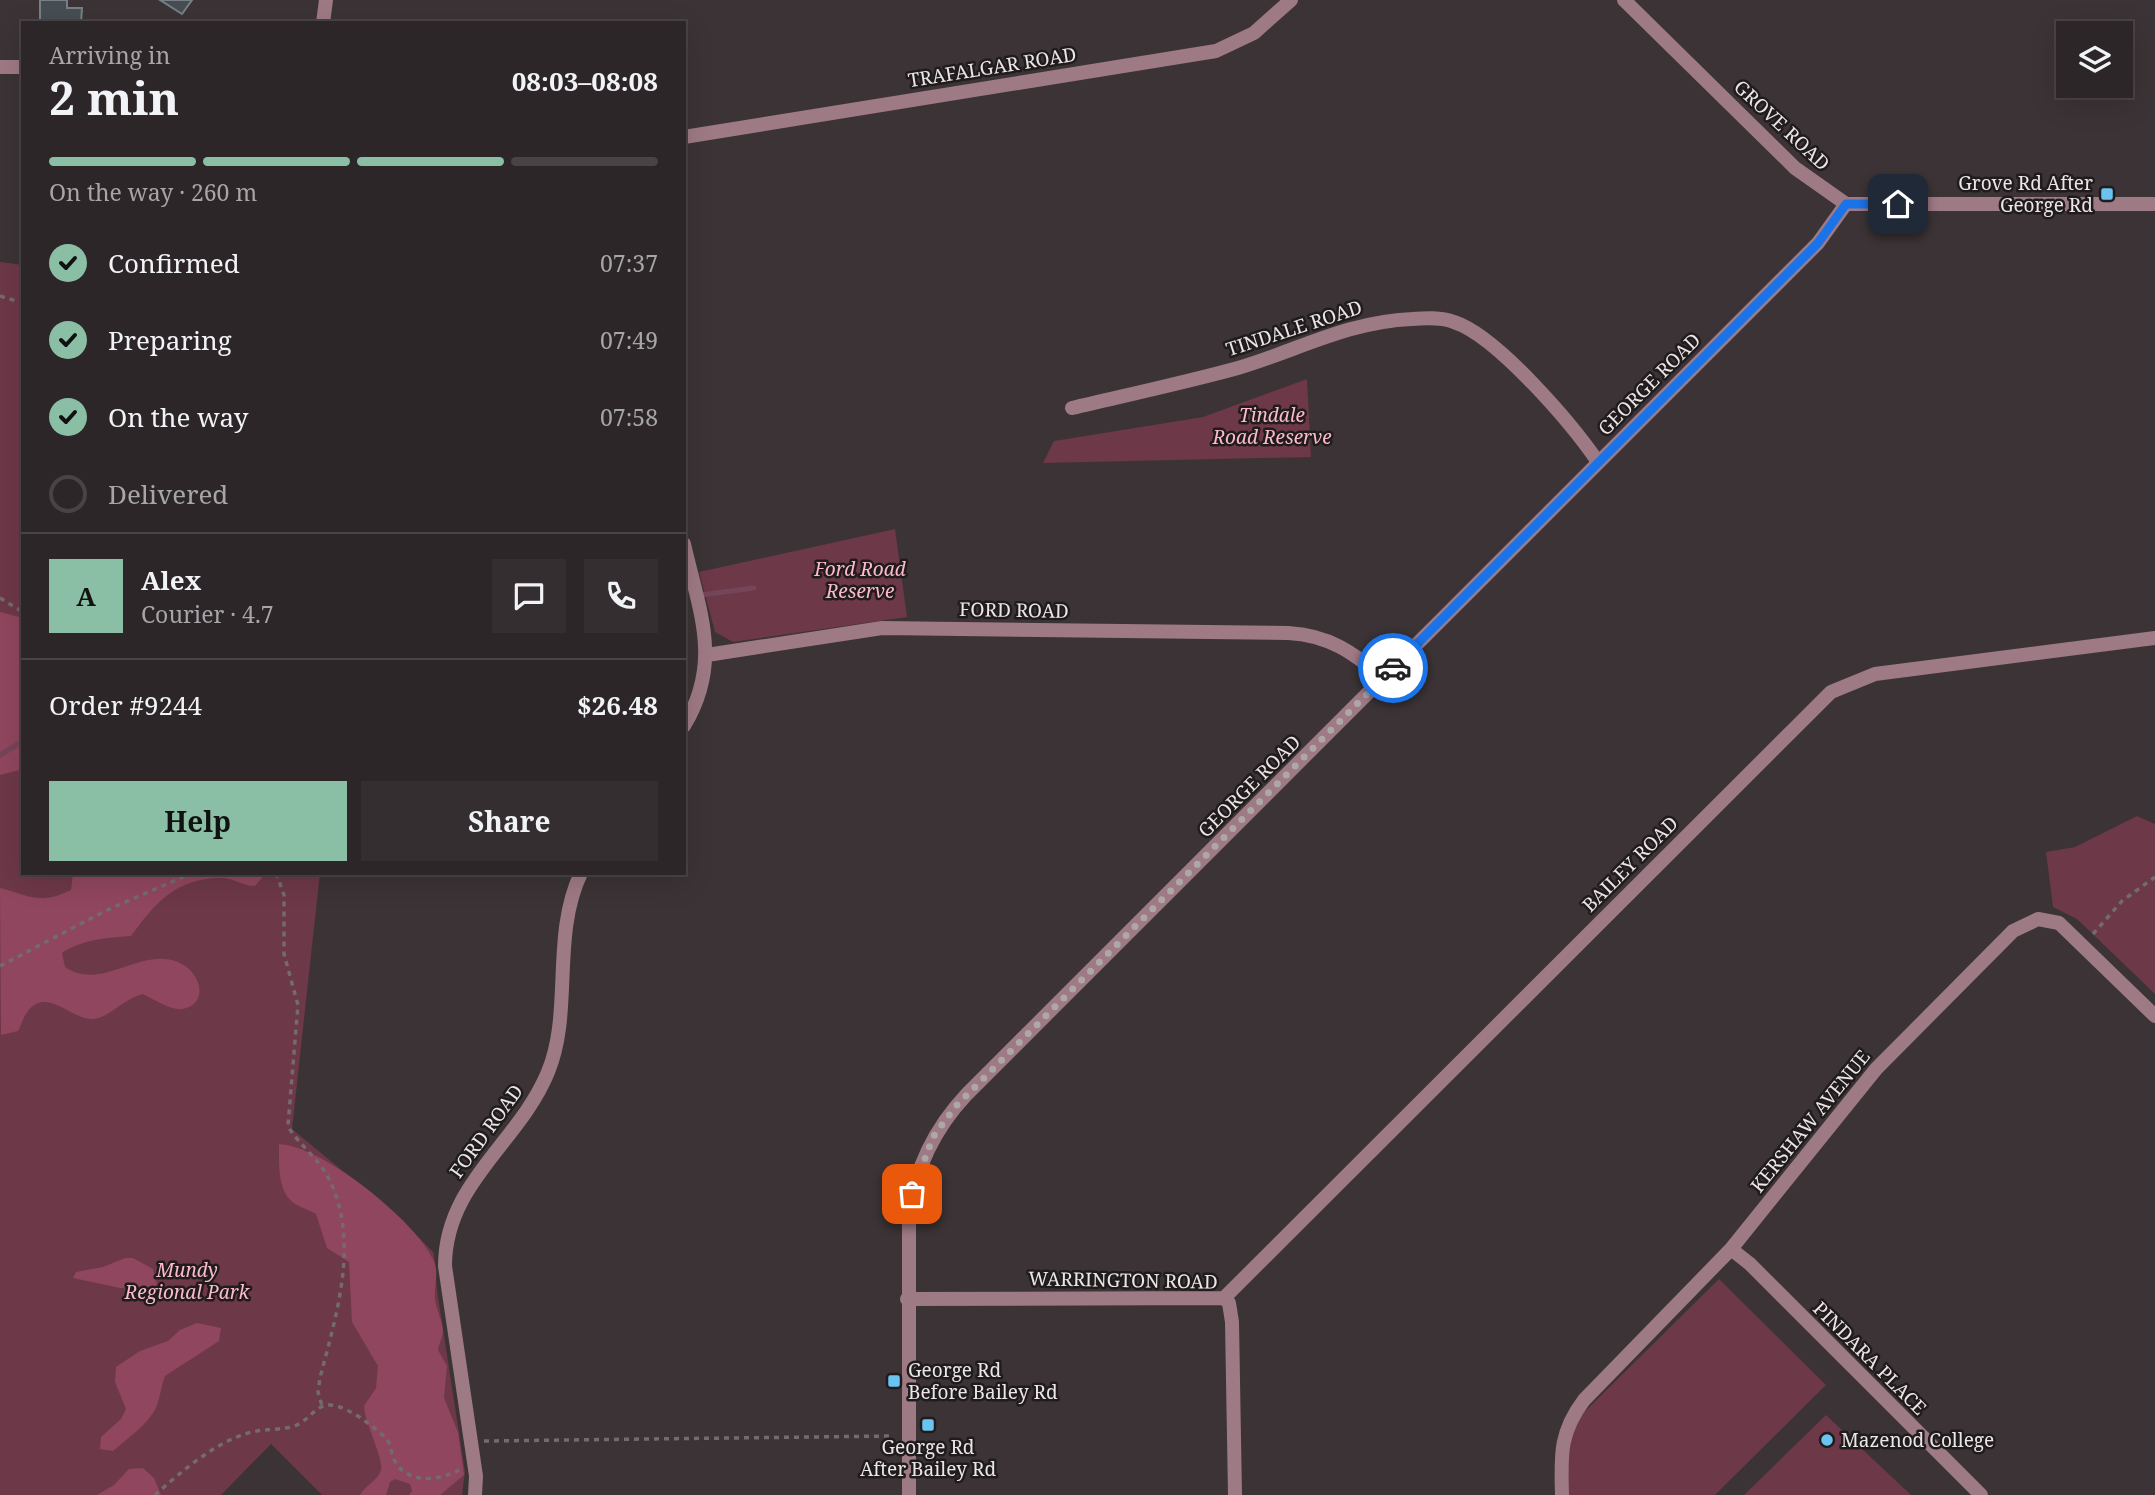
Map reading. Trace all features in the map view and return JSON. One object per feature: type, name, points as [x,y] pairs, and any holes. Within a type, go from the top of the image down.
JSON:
[{"type":"street","points":[[323,21],[326,0]]},
{"type":"street","name":"TRAFALGAR ROAD","points":[[686,137],[1216,51],[1254,33],[1291,0]]},
{"type":"street","name":"GROVE ROAD","points":[[1624,0],[1795,168],[1846,204]]},
{"type":"street","points":[[0,67],[21,67]]},
{"type":"street","points":[[1846,204],[2155,204]]},
{"type":"street","name":"GEORGE ROAD","points":[[909,1495],[907,1239],[912,1194],[925,1153],[944,1121],[967,1094],[1818,243],[1846,204]]},
{"type":"street","name":"TINDALE ROAD","points":[[1072,408],[1241,367],[1358,325],[1398,320],[1442,319],[1462,325],[1493,346],[1574,429],[1598,462]]},
{"type":"street","points":[[686,554],[707,655],[697,701],[686,722]]},
{"type":"street","name":"FORD ROAD","points":[[707,655],[882,628],[1288,633],[1334,642],[1358,656],[1383,678]]},
{"type":"street","name":"BAILEY ROAD","points":[[1224,1298],[1831,692],[1875,674],[2155,638]]},
{"type":"street","name":"FORD ROAD","points":[[475,1495],[474,1462],[445,1266],[447,1233],[468,1185],[520,1118],[548,1072],[557,1032],[567,918],[579,875]]},
{"type":"street","name":"KERSHAW AVENUE","points":[[1562,1495],[1562,1445],[1573,1415],[1598,1385],[1731,1249],[1875,1069],[2021,925],[2045,919],[2066,927],[2155,1016]]},
{"type":"street","name":"PINDARA PLACE","points":[[1731,1249],[1750,1264],[1981,1495]]},
{"type":"street","name":"WARRINGTON ROAD","points":[[907,1298],[1224,1298],[1232,1322],[1235,1495]]},
{"type":"path","points":[[0,296],[21,302]]},
{"type":"path","points":[[0,597],[21,611]]},
{"type":"path","points":[[0,966],[182,875]]},
{"type":"path","points":[[277,875],[284,895],[284,954],[298,1005],[289,1133],[313,1154],[326,1174],[344,1222],[346,1256],[320,1378],[318,1392],[322,1406]]},
{"type":"path","points":[[2093,934],[2122,901],[2155,877]]},
{"type":"path","points":[[155,1495],[194,1463],[228,1442],[245,1434],[290,1427],[310,1419],[322,1406],[333,1405],[366,1422],[388,1440],[396,1463],[408,1474],[423,1479],[441,1478],[474,1462]]},
{"type":"path","points":[[481,1441],[899,1436]]},
{"type":"green space","name":"Mundy Regional Park","points":[[0,262],[21,265],[21,875],[320,875],[292,1129],[402,1220],[434,1253],[437,1290],[465,1472],[462,1495],[322,1495],[271,1444],[221,1495],[0,1495]]},
{"type":"green space","name":"Tindale Road Reserve","points":[[1307,379],[1311,457],[1043,463],[1054,441],[1203,417]]},
{"type":"green space","name":"Ford Road Reserve","points":[[895,529],[907,617],[733,642],[715,632],[699,572]]},
{"type":"green space","points":[[2137,816],[2155,824],[2155,994],[2077,919],[2053,907],[2046,852],[2075,847]]},
{"type":"green space","points":[[1719,1279],[1826,1385],[1715,1495],[1563,1495],[1565,1431]]},
{"type":"green space","points":[[1826,1415],[1911,1495],[1744,1495]]},
{"type":"shaded area","points":[[0,612],[21,617],[21,770],[0,775]]},
{"type":"shaded area","points":[[73,875],[264,875],[255,886],[224,878],[193,882],[159,902],[131,936],[87,942],[62,953],[65,967],[93,975],[149,960],[178,962],[193,973],[197,980],[199,995],[191,1006],[173,1008],[143,994],[94,1019],[43,1002],[35,1004],[28,1011],[18,1031],[1,1035],[0,888],[34,898],[60,895],[71,890]]},
{"type":"shaded area","points":[[279,1144],[298,1148],[319,1158],[366,1188],[408,1226],[434,1261],[435,1299],[443,1330],[438,1350],[447,1366],[444,1398],[458,1432],[464,1475],[440,1495],[409,1495],[412,1491],[410,1484],[395,1479],[390,1482],[386,1495],[360,1495],[381,1470],[380,1458],[364,1406],[376,1388],[378,1366],[352,1322],[349,1262],[327,1248],[316,1214],[289,1199],[280,1177]]},
{"type":"shaded area","points":[[125,1258],[133,1258],[153,1269],[158,1289],[120,1288],[73,1278],[76,1272],[103,1267]]},
{"type":"shaded area","points":[[197,1323],[221,1328],[219,1341],[165,1376],[156,1408],[136,1431],[113,1451],[100,1449],[101,1437],[121,1419],[126,1409],[115,1382],[116,1367],[140,1351],[168,1341],[180,1330]]},
{"type":"shaded area","points":[[143,1468],[154,1478],[161,1495],[97,1495],[114,1485],[129,1469]]},
{"type":"building","points":[[40,0],[67,0],[67,8],[82,8],[81,21],[40,21]]},
{"type":"building","points":[[160,0],[192,0],[182,14]]},
{"type":"waterway","points":[[701,595],[754,588]]},
{"type":"waterway","points":[[0,755],[21,742]]},
{"type":"way so far","points":[[912,1194],[925,1153],[933,1137],[956,1106],[1393,668]]},
{"type":"place","name":"Grove Rd After George Rd","points":[[2107,194]]},
{"type":"place","name":"George Rd Before Bailey Rd","points":[[894,1381]]},
{"type":"place","name":"George Rd After Bailey Rd","points":[[928,1425]]},
{"type":"place","name":"Mazenod College","points":[[1827,1440]]},
{"type":"route","points":[[1393,668],[1818,243],[1846,204],[1898,204]]}]
